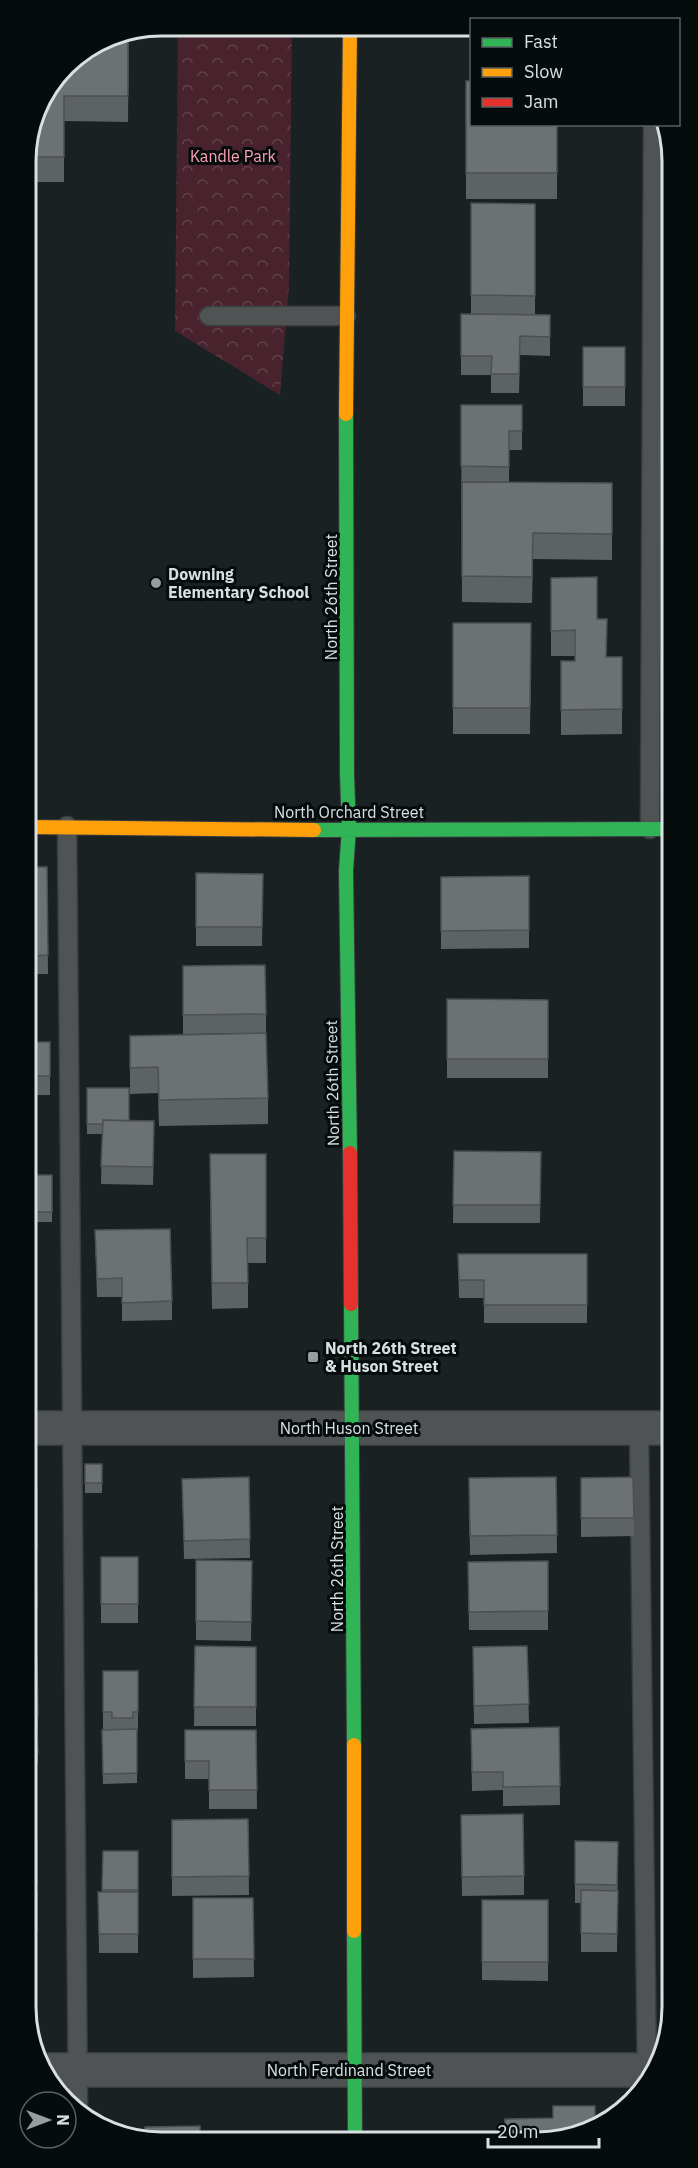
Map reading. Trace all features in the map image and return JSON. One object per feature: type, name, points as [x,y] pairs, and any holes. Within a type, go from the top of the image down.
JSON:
[{"type":"street","name":"North 26th Street","points":[[350,36],[346,316],[349,828],[346,872],[352,1428],[355,2132]]},
{"type":"street","name":"North Orchard Street","points":[[36,827],[302,830],[349,828],[662,829]]},
{"type":"street","name":"North Huson Street","points":[[36,1428],[662,1428]]},
{"type":"street","name":"North Ferdinand Street","points":[[63,2070],[643,2072]]},
{"type":"lane","points":[[650,829],[653,126]]},
{"type":"lane","points":[[209,316],[346,316]]},
{"type":"lane","points":[[67,826],[73,1428],[63,2070],[71,2090]]},
{"type":"lane","points":[[639,1428],[648,2063]]},
{"type":"green space","name":"Kandle Park","points":[[178,36],[292,36],[289,286],[280,395],[175,331]]},
{"type":"building","points":[[128,41],[128,96],[64,96],[64,157],[36,157],[38,137],[53,99],[62,85],[85,62],[106,49]]},
{"type":"building","points":[[466,81],[470,81],[470,126],[557,126],[557,173],[466,173]]},
{"type":"building","points":[[471,203],[535,204],[535,296],[471,295]]},
{"type":"building","points":[[461,314],[550,315],[550,337],[520,336],[519,374],[491,374],[492,356],[461,356]]},
{"type":"building","points":[[583,347],[625,347],[625,387],[583,387]]},
{"type":"building","points":[[461,405],[522,405],[522,431],[509,431],[509,467],[461,466]]},
{"type":"building","points":[[462,482],[612,483],[612,534],[533,533],[532,577],[462,576]]},
{"type":"building","points":[[597,577],[597,619],[607,619],[606,657],[622,657],[622,709],[561,710],[561,661],[575,661],[575,630],[551,631],[551,578]]},
{"type":"building","points":[[453,623],[531,623],[530,708],[453,708]]},
{"type":"building","points":[[36,867],[47,867],[48,955],[36,956]]},
{"type":"building","points":[[196,873],[263,874],[262,927],[196,927]]},
{"type":"building","points":[[529,876],[529,930],[441,931],[441,877]]},
{"type":"building","points":[[265,965],[266,1014],[183,1015],[183,966]]},
{"type":"building","points":[[447,999],[548,1000],[548,1059],[447,1059]]},
{"type":"building","points":[[266,1033],[268,1098],[159,1100],[158,1067],[130,1068],[130,1036]]},
{"type":"building","points":[[36,1042],[50,1042],[50,1076],[36,1076]]},
{"type":"building","points":[[87,1088],[129,1088],[129,1121],[103,1120],[103,1124],[87,1124]]},
{"type":"building","points":[[103,1120],[154,1121],[153,1167],[101,1166]]},
{"type":"building","points":[[454,1151],[541,1152],[540,1205],[453,1205]]},
{"type":"building","points":[[210,1154],[266,1154],[266,1238],[247,1238],[248,1283],[212,1283]]},
{"type":"building","points":[[36,1175],[52,1175],[52,1212],[36,1212]]},
{"type":"building","points":[[170,1229],[172,1301],[122,1303],[122,1278],[97,1279],[95,1230]]},
{"type":"building","points":[[458,1254],[587,1254],[587,1305],[484,1305],[484,1280],[459,1280]]},
{"type":"building","points":[[85,1464],[102,1464],[102,1483],[85,1483]]},
{"type":"building","points":[[249,1477],[250,1539],[184,1541],[182,1479]]},
{"type":"building","points":[[556,1477],[557,1535],[470,1536],[469,1478]]},
{"type":"building","points":[[633,1477],[634,1518],[581,1518],[581,1478]]},
{"type":"building","points":[[36,1489],[37,1489],[36,1549]]},
{"type":"building","points":[[101,1557],[138,1557],[138,1604],[101,1604]]},
{"type":"building","points":[[36,1560],[37,1607],[36,1607]]},
{"type":"building","points":[[196,1560],[252,1561],[251,1622],[196,1621]]},
{"type":"building","points":[[548,1561],[548,1611],[469,1612],[468,1562]]},
{"type":"building","points":[[195,1646],[256,1647],[256,1707],[194,1707]]},
{"type":"building","points":[[527,1646],[529,1704],[474,1706],[473,1647]]},
{"type":"building","points":[[36,1658],[37,1658],[38,1716],[36,1716]]},
{"type":"building","points":[[103,1671],[138,1671],[138,1712],[133,1712],[133,1718],[112,1718],[112,1712],[103,1712]]},
{"type":"building","points":[[559,1727],[560,1786],[503,1787],[503,1772],[472,1772],[471,1729]]},
{"type":"building","points":[[37,1728],[38,1753],[36,1753]]},
{"type":"building","points":[[137,1729],[137,1773],[103,1774],[102,1730]]},
{"type":"building","points":[[185,1730],[256,1730],[257,1790],[209,1790],[209,1761],[185,1761]]},
{"type":"building","points":[[523,1814],[524,1876],[462,1877],[461,1815]]},
{"type":"building","points":[[248,1819],[249,1876],[172,1877],[172,1820]]},
{"type":"building","points":[[36,1841],[37,1841],[36,1885]]},
{"type":"building","points":[[575,1841],[618,1842],[617,1885],[575,1884]]},
{"type":"building","points":[[103,1851],[138,1851],[138,1890],[102,1890]]},
{"type":"building","points":[[581,1890],[618,1891],[617,1934],[581,1933]]},
{"type":"building","points":[[36,1891],[37,1891],[36,1931]]},
{"type":"building","points":[[98,1892],[138,1892],[138,1934],[99,1934]]},
{"type":"building","points":[[193,1898],[253,1898],[254,1959],[193,1959]]},
{"type":"building","points":[[482,1900],[548,1900],[548,1962],[482,1962]]},
{"type":"building","points":[[553,2106],[595,2106],[595,2117],[561,2130],[504,2132],[505,2119],[553,2118]]},
{"type":"building","points":[[200,2126],[200,2132],[153,2132],[145,2131],[145,2127]]},
{"type":"traffic: fast","points":[[346,414],[349,828],[346,871],[350,1153]]},
{"type":"traffic: fast","points":[[314,830],[662,829]]},
{"type":"traffic: fast","points":[[351,1304],[354,1745]]},
{"type":"traffic: fast","points":[[354,1931],[355,2132]]},
{"type":"traffic: slow","points":[[346,414],[350,36]]},
{"type":"traffic: slow","points":[[36,827],[314,830]]},
{"type":"traffic: slow","points":[[354,1745],[354,1931]]},
{"type":"traffic: jam","points":[[350,1153],[351,1304]]},
{"type":"place","name":"Downing Elementary School","points":[[156,583]]},
{"type":"place","name":"North 26th Street & Huson Street","points":[[313,1357]]}]
